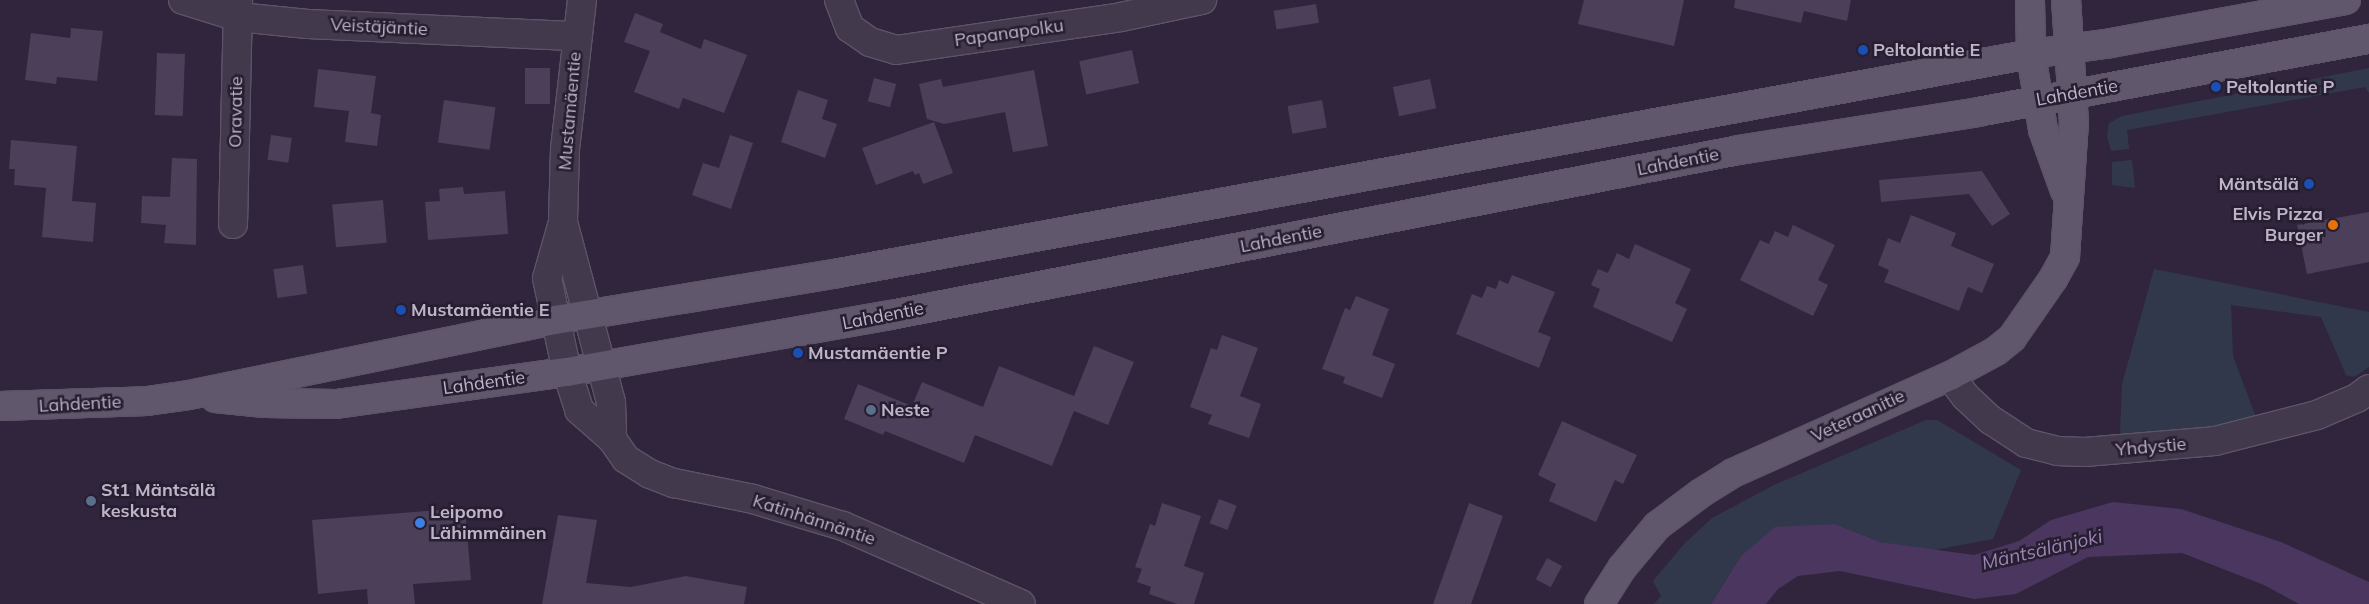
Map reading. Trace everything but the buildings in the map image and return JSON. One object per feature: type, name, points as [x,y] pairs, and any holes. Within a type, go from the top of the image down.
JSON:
[{"type":"main road","name":"Veteraanitie","points":[[2030,0],[2031,54],[2043,130],[2068,199]]},
{"type":"main road","name":"Veteraanitie","points":[[1599,604],[1622,568],[1658,526],[1701,493],[1733,473],[1950,376],[1996,352],[2012,338],[2053,279],[2065,257],[2074,123],[2066,0]]},
{"type":"main road","name":"Lahdentie","points":[[0,406],[148,400],[189,395],[555,320],[839,273],[2031,54],[2070,49],[2346,0]]},
{"type":"main road","name":"Lahdentie","points":[[189,395],[265,403],[336,404],[567,372],[891,315],[1739,150],[2038,100],[2369,39]]},
{"type":"street","name":"Veistäjäntie","points":[[183,0],[238,8],[308,24],[577,36]]},
{"type":"street","name":"Mustamäentie","points":[[555,320],[547,278],[563,222],[565,149],[582,0]]},
{"type":"street","name":"Papanapolku","points":[[838,0],[850,28],[870,42],[896,50],[1120,17],[1202,0]]},
{"type":"street","name":"Oravatie","points":[[233,224],[238,8]]},
{"type":"street","name":"Mustamäentie","points":[[563,222],[602,366]]},
{"type":"street","name":"Katinhännäntie","points":[[555,320],[567,372],[579,410],[612,439],[626,459],[650,474],[674,483],[753,499],[843,526],[1021,604]]},
{"type":"street","points":[[602,366],[611,403],[612,439]]},
{"type":"street","name":"Yhdystie","points":[[1950,376],[1966,397],[1991,420],[2026,443],[2056,451],[2085,452],[2215,441],[2317,415],[2357,398],[2369,389]]},
{"type":"shaded area","points":[[2369,68],[2369,93],[2365,87],[2127,130],[2129,149],[2111,151],[2107,137],[2109,123],[2122,116]]},
{"type":"shaded area","points":[[2132,160],[2135,188],[2112,185],[2112,162]]},
{"type":"shaded area","points":[[2154,269],[2369,312],[2369,367],[2354,377],[2346,375],[2321,317],[2231,305],[2233,356],[2257,420],[2168,433],[2120,435],[2122,384]]},
{"type":"shaded area","points":[[1926,420],[1937,420],[2021,470],[1993,539],[1929,551],[1880,542],[1835,524],[1741,556],[1711,604],[1654,604],[1661,596],[1653,581],[1684,544],[1712,518],[1774,485]]},
{"type":"water","name":"Mäntsälänjoki","points":[[2113,502],[2181,509],[2281,542],[2369,582],[2369,604],[2299,604],[2264,585],[2182,553],[2088,557],[2016,594],[1974,599],[1840,571],[1798,576],[1778,589],[1766,604],[1711,604],[1741,556],[1775,527],[1835,524],[1880,542],[1974,555],[2019,541],[2051,520]]},
{"type":"place","name":"Peltolantie E","points":[[1863,50]]},
{"type":"place","name":"Peltolantie P","points":[[2216,87]]},
{"type":"place","name":"Mäntsälä","points":[[2309,184]]},
{"type":"place","name":"Elvis Pizza Burger","points":[[2333,225]]},
{"type":"place","name":"Mustamäentie E","points":[[401,310]]},
{"type":"place","name":"Mustamäentie P","points":[[798,353]]},
{"type":"place","name":"Neste","points":[[871,410]]},
{"type":"place","name":"St1 Mäntsälä keskusta","points":[[91,501]]},
{"type":"place","name":"Leipomo Lähimmäinen","points":[[420,523]]}]
